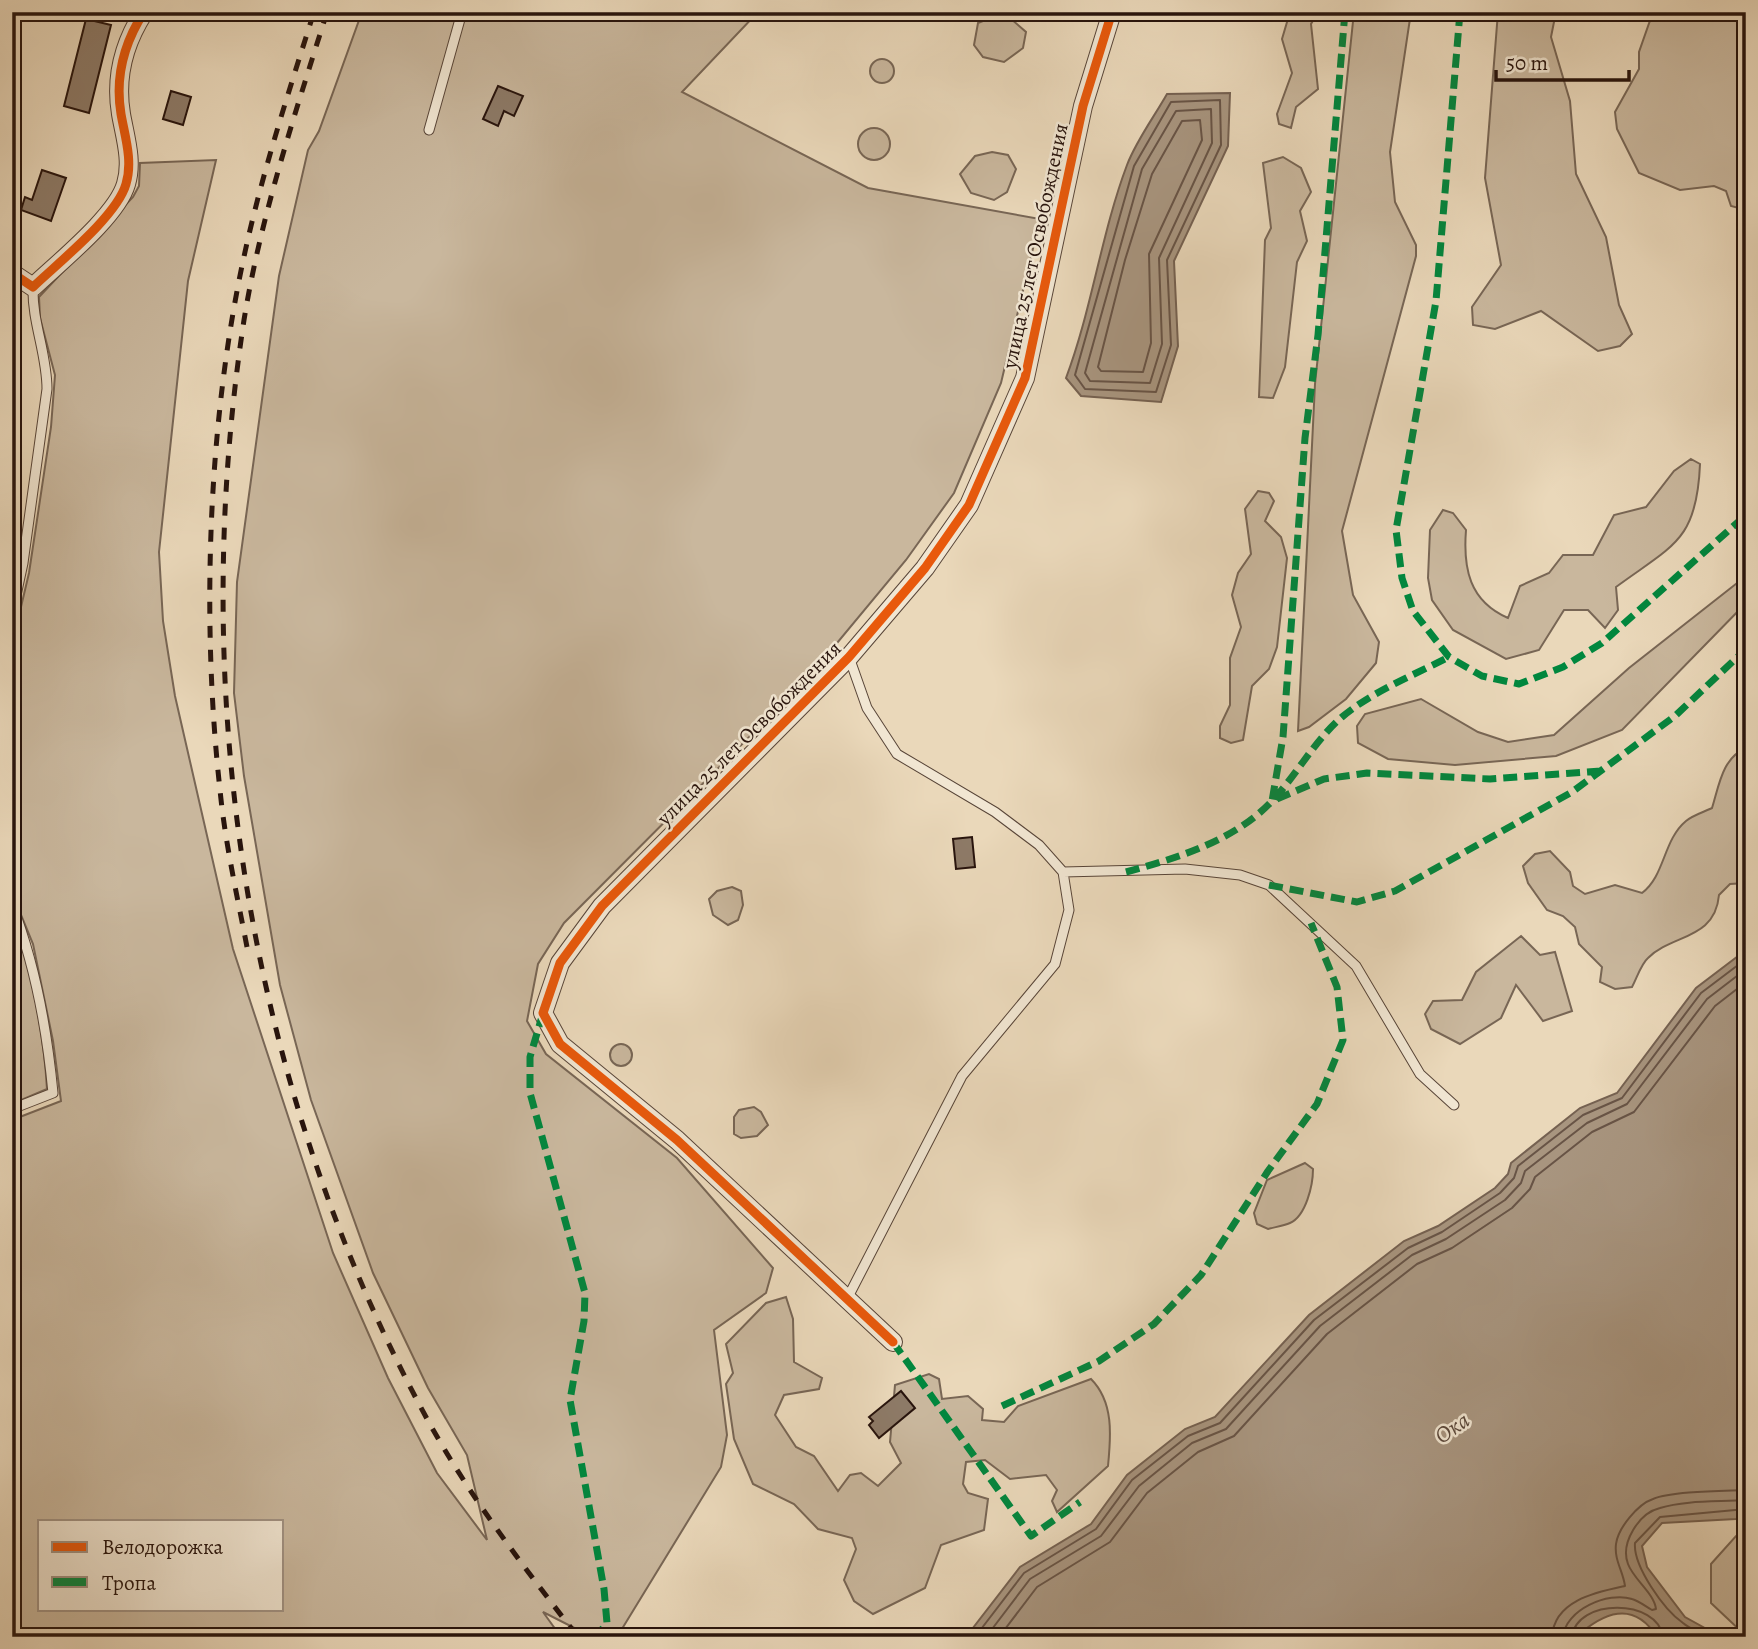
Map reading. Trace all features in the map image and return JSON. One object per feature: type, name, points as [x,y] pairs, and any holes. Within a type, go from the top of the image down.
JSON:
[{"type":"street","points":[[12,273],[33,287],[79,244],[121,197],[129,164],[120,111],[121,74],[127,38],[144,12]]},
{"type":"street","name":"улица 25 лет Освобождения","points":[[893,1342],[677,1140],[559,1044],[543,1013],[559,963],[602,906],[849,657],[925,568],[970,505],[1025,378],[1083,106],[1112,12]]},
{"type":"lane","points":[[429,130],[462,12]]},
{"type":"lane","points":[[12,614],[25,550],[47,389],[47,372],[34,319],[33,287]]},
{"type":"lane","points":[[848,1299],[962,1076],[1055,964],[1069,911],[1063,872],[1039,845],[995,812],[897,754],[867,708],[849,657]]},
{"type":"lane","points":[[1063,872],[1185,869],[1240,875],[1269,885],[1356,966],[1420,1074],[1454,1105]]},
{"type":"lane","points":[[12,905],[24,935],[48,1042],[52,1093],[12,1109]]},
{"type":"shaded area","points":[[362,12],[758,12],[682,92],[868,188],[1040,219],[1001,383],[954,493],[906,560],[808,678],[564,923],[538,964],[527,1021],[546,1054],[677,1158],[773,1268],[766,1293],[714,1330],[727,1435],[721,1467],[617,1637],[592,1637],[543,1612],[561,1637],[12,1637],[12,1120],[61,1101],[53,1041],[33,944],[12,893],[12,645],[29,573],[51,427],[55,375],[40,318],[39,297],[133,197],[139,186],[140,163],[216,160],[188,281],[159,552],[163,621],[175,696],[233,949],[333,1253],[388,1378],[437,1473],[487,1540],[467,1455],[428,1388],[373,1273],[311,1100],[280,985],[244,776],[234,693],[237,582],[279,276],[308,150],[319,131]]},
{"type":"shaded area","points":[[1290,12],[1318,12],[1311,24],[1318,89],[1296,107],[1291,128],[1279,124],[1277,114],[1292,73],[1282,39]]},
{"type":"shaded area","points":[[1354,12],[1411,12],[1390,152],[1395,202],[1416,245],[1416,256],[1342,531],[1353,595],[1379,642],[1376,663],[1346,699],[1309,727],[1298,731],[1315,384]]},
{"type":"shaded area","points":[[1498,12],[1556,12],[1551,37],[1570,101],[1576,174],[1606,237],[1619,305],[1632,334],[1620,346],[1598,351],[1541,311],[1495,329],[1473,325],[1472,307],[1501,265],[1485,178]]},
{"type":"shaded area","points":[[1653,12],[1746,12],[1746,210],[1731,206],[1726,191],[1714,186],[1680,190],[1639,173],[1617,129],[1615,112],[1639,69],[1639,52]]},
{"type":"shaded area","points":[[993,17],[1010,18],[1026,32],[1023,48],[1004,62],[983,57],[974,45],[978,23]]},
{"type":"shaded area","points":[[882,59],[890,63],[894,71],[890,79],[882,83],[874,79],[870,71],[874,63]]},
{"type":"shaded area","points":[[874,128],[885,133],[890,144],[885,155],[874,160],[863,155],[858,144],[863,133]]},
{"type":"shaded area","points":[[992,152],[1008,155],[1016,169],[1007,192],[994,200],[971,193],[960,174],[975,156]]},
{"type":"shaded area","points":[[1283,157],[1301,168],[1311,192],[1300,211],[1307,241],[1297,262],[1285,367],[1273,398],[1259,397],[1265,240],[1271,228],[1263,163]]},
{"type":"shaded area","points":[[1691,459],[1700,464],[1694,510],[1687,526],[1667,550],[1616,587],[1618,610],[1605,628],[1588,610],[1564,610],[1539,650],[1506,659],[1453,630],[1432,600],[1428,578],[1430,530],[1443,510],[1453,513],[1466,530],[1468,570],[1477,593],[1495,611],[1508,618],[1520,586],[1549,573],[1563,555],[1593,555],[1614,515],[1646,507],[1674,471]]},
{"type":"shaded area","points":[[1258,491],[1269,493],[1274,501],[1265,521],[1281,537],[1287,558],[1277,647],[1269,669],[1252,686],[1243,740],[1231,743],[1220,738],[1220,726],[1230,705],[1230,658],[1241,627],[1232,595],[1238,573],[1251,554],[1245,509]]},
{"type":"shaded area","points":[[1746,576],[1746,603],[1622,730],[1556,756],[1455,765],[1388,759],[1358,743],[1357,726],[1365,714],[1421,699],[1478,732],[1508,742],[1554,735],[1629,668]]},
{"type":"shaded area","points":[[1746,748],[1746,883],[1730,884],[1719,895],[1716,910],[1710,920],[1701,928],[1648,958],[1632,987],[1615,989],[1600,982],[1602,967],[1579,944],[1575,927],[1563,916],[1547,910],[1528,883],[1523,866],[1535,854],[1550,851],[1570,872],[1573,886],[1585,894],[1615,885],[1642,893],[1650,886],[1678,829],[1689,819],[1712,808],[1727,766],[1732,758]]},
{"type":"shaded area","points":[[732,887],[741,891],[743,905],[738,920],[728,925],[713,915],[709,899],[717,891]]},
{"type":"shaded area","points":[[12,918],[36,1002],[47,1089],[12,1104]]},
{"type":"shaded area","points":[[1521,936],[1540,955],[1555,952],[1572,1011],[1543,1021],[1516,985],[1501,1018],[1460,1044],[1431,1029],[1425,1014],[1433,1001],[1462,1000],[1476,972]]},
{"type":"shaded area","points":[[621,1044],[629,1047],[632,1055],[629,1063],[621,1066],[613,1063],[610,1055],[613,1047]]},
{"type":"shaded area","points":[[754,1107],[761,1112],[768,1125],[757,1136],[741,1138],[734,1134],[734,1117],[739,1110]]},
{"type":"shaded area","points":[[1305,1163],[1313,1169],[1313,1176],[1308,1199],[1300,1214],[1290,1223],[1268,1229],[1257,1224],[1254,1213],[1267,1180]]},
{"type":"shaded area","points":[[786,1297],[793,1319],[794,1362],[822,1378],[819,1389],[784,1395],[775,1415],[796,1447],[814,1456],[838,1491],[850,1475],[861,1473],[878,1486],[901,1463],[890,1442],[895,1385],[929,1374],[939,1379],[942,1399],[968,1396],[983,1409],[982,1420],[1004,1422],[1018,1406],[1091,1379],[1104,1398],[1107,1409],[1110,1431],[1108,1466],[1057,1512],[1052,1501],[1057,1490],[1046,1475],[1010,1479],[985,1460],[966,1462],[963,1484],[968,1493],[988,1499],[984,1530],[941,1545],[925,1588],[873,1614],[854,1601],[844,1580],[856,1549],[852,1538],[818,1529],[794,1504],[753,1484],[734,1439],[726,1384],[733,1373],[726,1344],[766,1303]]},
{"type":"shaded area","points":[[1746,1532],[1746,1636],[1711,1603],[1711,1564],[1736,1536]]},
{"type":"water","points":[[1230,93],[1228,146],[1174,261],[1178,346],[1161,402],[1081,396],[1066,378],[1083,325],[1110,218],[1131,156],[1167,94]]},
{"type":"water","name":"Ока","points":[[1746,950],[1746,1515],[1736,1519],[1662,1523],[1642,1546],[1647,1567],[1685,1617],[1721,1637],[1657,1637],[1648,1625],[1638,1618],[1618,1614],[1607,1616],[1576,1637],[966,1637],[1020,1567],[1091,1524],[1127,1475],[1185,1429],[1215,1417],[1309,1315],[1404,1241],[1438,1226],[1495,1188],[1508,1174],[1511,1163],[1580,1108],[1617,1093],[1696,988]]},
{"type":"building","points":[[86,19],[111,25],[89,113],[64,106]]},
{"type":"building","points":[[498,86],[523,96],[514,116],[504,111],[498,126],[483,119]]},
{"type":"building","points":[[171,91],[191,97],[183,125],[163,119]]},
{"type":"building","points":[[42,170],[66,178],[51,221],[21,210],[25,197],[32,200]]},
{"type":"building","points":[[972,837],[975,867],[956,869],[953,839]]},
{"type":"building","points":[[901,1391],[915,1408],[879,1438],[869,1425],[873,1421],[869,1417]]},
{"type":"railway","points":[[247,947],[225,829],[214,725],[210,589],[216,451],[223,382],[245,252],[268,161],[314,12]]},
{"type":"railway","points":[[327,12],[280,165],[251,281],[228,461],[223,602],[229,743],[246,884],[274,1022],[314,1158],[364,1290],[426,1417],[460,1475],[517,1557],[578,1637]]},
{"type":"marked path","points":[[1345,12],[1318,335],[1305,438],[1283,737],[1272,801],[1324,779],[1367,773],[1490,779],[1601,771]]},
{"type":"marked path","points":[[1460,12],[1436,301],[1396,530],[1402,578],[1413,611],[1449,657],[1482,676],[1519,684],[1563,667],[1602,643],[1746,515]]},
{"type":"marked path","points":[[1269,885],[1357,902],[1395,891],[1572,792],[1675,716],[1746,649]]},
{"type":"marked path","points":[[1126,872],[1186,854],[1242,826],[1273,800],[1323,736],[1342,717],[1380,691],[1449,657]]},
{"type":"marked path","points":[[1002,1406],[1099,1361],[1154,1324],[1201,1275],[1268,1171],[1317,1104],[1343,1040],[1337,987],[1311,923]]},
{"type":"marked path","points":[[543,1013],[530,1057],[530,1093],[585,1293],[584,1321],[570,1400],[604,1589],[607,1623],[596,1637]]},
{"type":"marked path","points":[[893,1342],[1031,1536],[1080,1502]]},
{"type":"cycle path","points":[[12,273],[33,287],[86,238],[120,197],[129,167],[119,101],[120,74],[126,48],[144,12]]},
{"type":"cycle path","points":[[893,1342],[677,1140],[560,1044],[543,1013],[560,963],[602,906],[849,657],[925,568],[969,505],[1025,378],[1083,106],[1112,12]]}]
